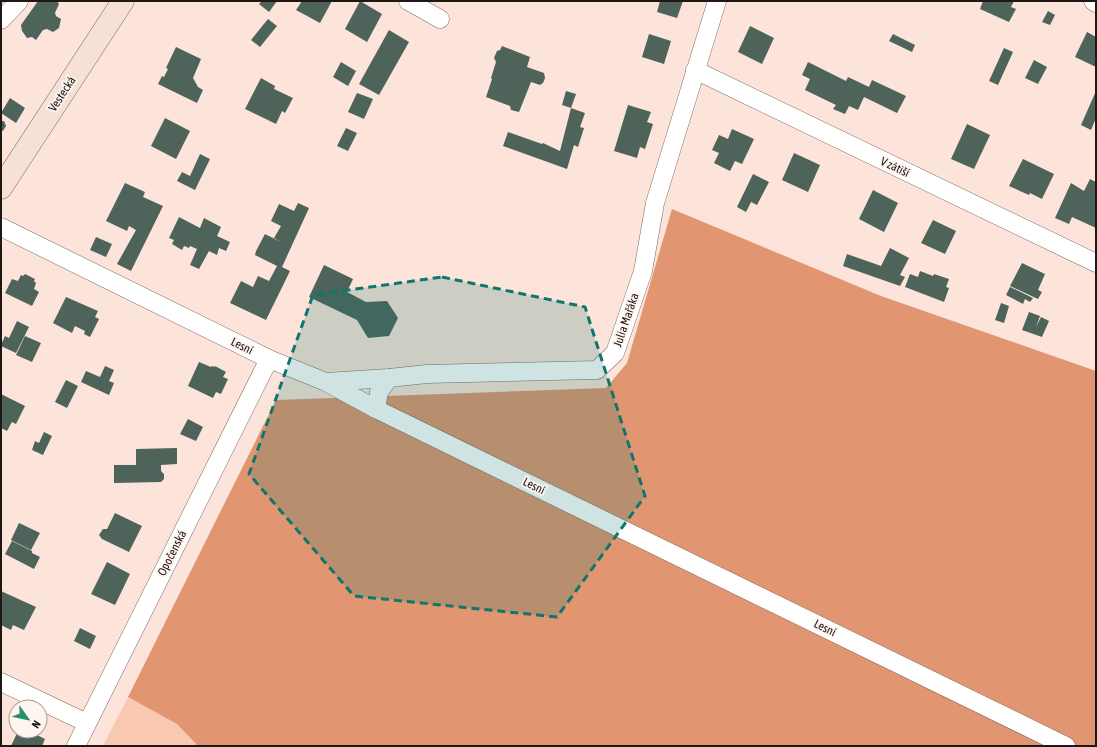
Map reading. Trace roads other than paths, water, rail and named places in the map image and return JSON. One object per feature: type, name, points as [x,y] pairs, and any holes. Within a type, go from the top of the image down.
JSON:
[{"type":"street","points":[[1,20],[19,1]]},
{"type":"street","name":"Vestecká","points":[[1,188],[123,1]]},
{"type":"street","points":[[408,1],[440,19]]},
{"type":"street","name":"Julia Mařáka","points":[[326,382],[427,374],[597,370],[615,353],[643,272],[655,203],[717,1]]},
{"type":"street","name":"V zátiší","points":[[695,70],[1096,263]]},
{"type":"street","name":"Lesní","points":[[1,228],[269,359],[326,382],[376,409],[1066,746]]},
{"type":"street","name":"Opočenská","points":[[76,746],[269,359]]},
{"type":"street","points":[[376,409],[379,392],[389,378]]},
{"type":"street","points":[[1,682],[87,723]]}]
